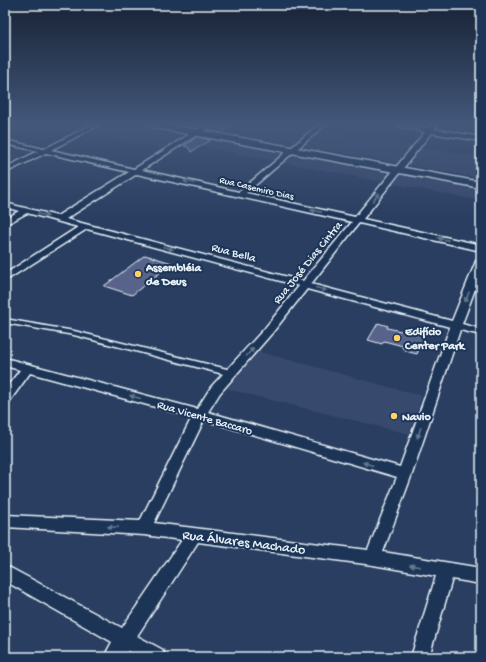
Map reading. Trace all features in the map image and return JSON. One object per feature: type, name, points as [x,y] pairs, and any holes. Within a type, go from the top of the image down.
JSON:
[{"type":"main road","points":[[332,156],[481,180]]},
{"type":"main road","points":[[400,168],[481,186]]},
{"type":"street","points":[[5,171],[35,156]]},
{"type":"street","name":"Rua Casemiro Dias","points":[[68,156],[481,248]]},
{"type":"street","points":[[59,219],[158,156]]},
{"type":"street","points":[[241,194],[286,156]]},
{"type":"street","name":"Rua José Dias Cintra","points":[[144,528],[200,415],[215,390],[269,330],[410,156]]},
{"type":"street","name":"Rua Bella","points":[[5,205],[481,332]]},
{"type":"street","points":[[5,222],[27,210]]},
{"type":"street","points":[[5,278],[86,226]]},
{"type":"street","points":[[373,558],[405,474],[456,325],[481,261]]},
{"type":"street","points":[[5,321],[74,333],[231,373]]},
{"type":"street","name":"Rua Vicente Baccaro","points":[[5,362],[200,415],[405,474]]},
{"type":"street","points":[[5,399],[27,368]]},
{"type":"street","name":"Rua Álvares Machado","points":[[5,521],[144,528],[373,558],[481,576]]},
{"type":"street","points":[[113,657],[194,535]]},
{"type":"street","points":[[420,657],[446,571]]},
{"type":"street","points":[[5,572],[156,657]]},
{"type":"shaded area","points":[[250,156],[309,156],[481,188],[481,201]]},
{"type":"shaded area","points":[[358,156],[481,157],[481,178]]},
{"type":"shaded area","points":[[257,351],[422,396],[409,434],[223,388]]},
{"type":"building","name":"Assembléia de Deus","points":[[145,255],[172,263],[132,295],[104,286]]},
{"type":"building","name":"Edifício Center Park","points":[[378,323],[388,326],[387,328],[425,336],[417,354],[405,351],[406,349],[402,348],[403,346],[384,341],[382,344],[368,340]]},
{"type":"place","name":"Assembléia de Deus","points":[[138,274]]},
{"type":"place","name":"Edifício Center Park","points":[[397,338]]},
{"type":"place","name":"Navio","points":[[394,416]]}]
